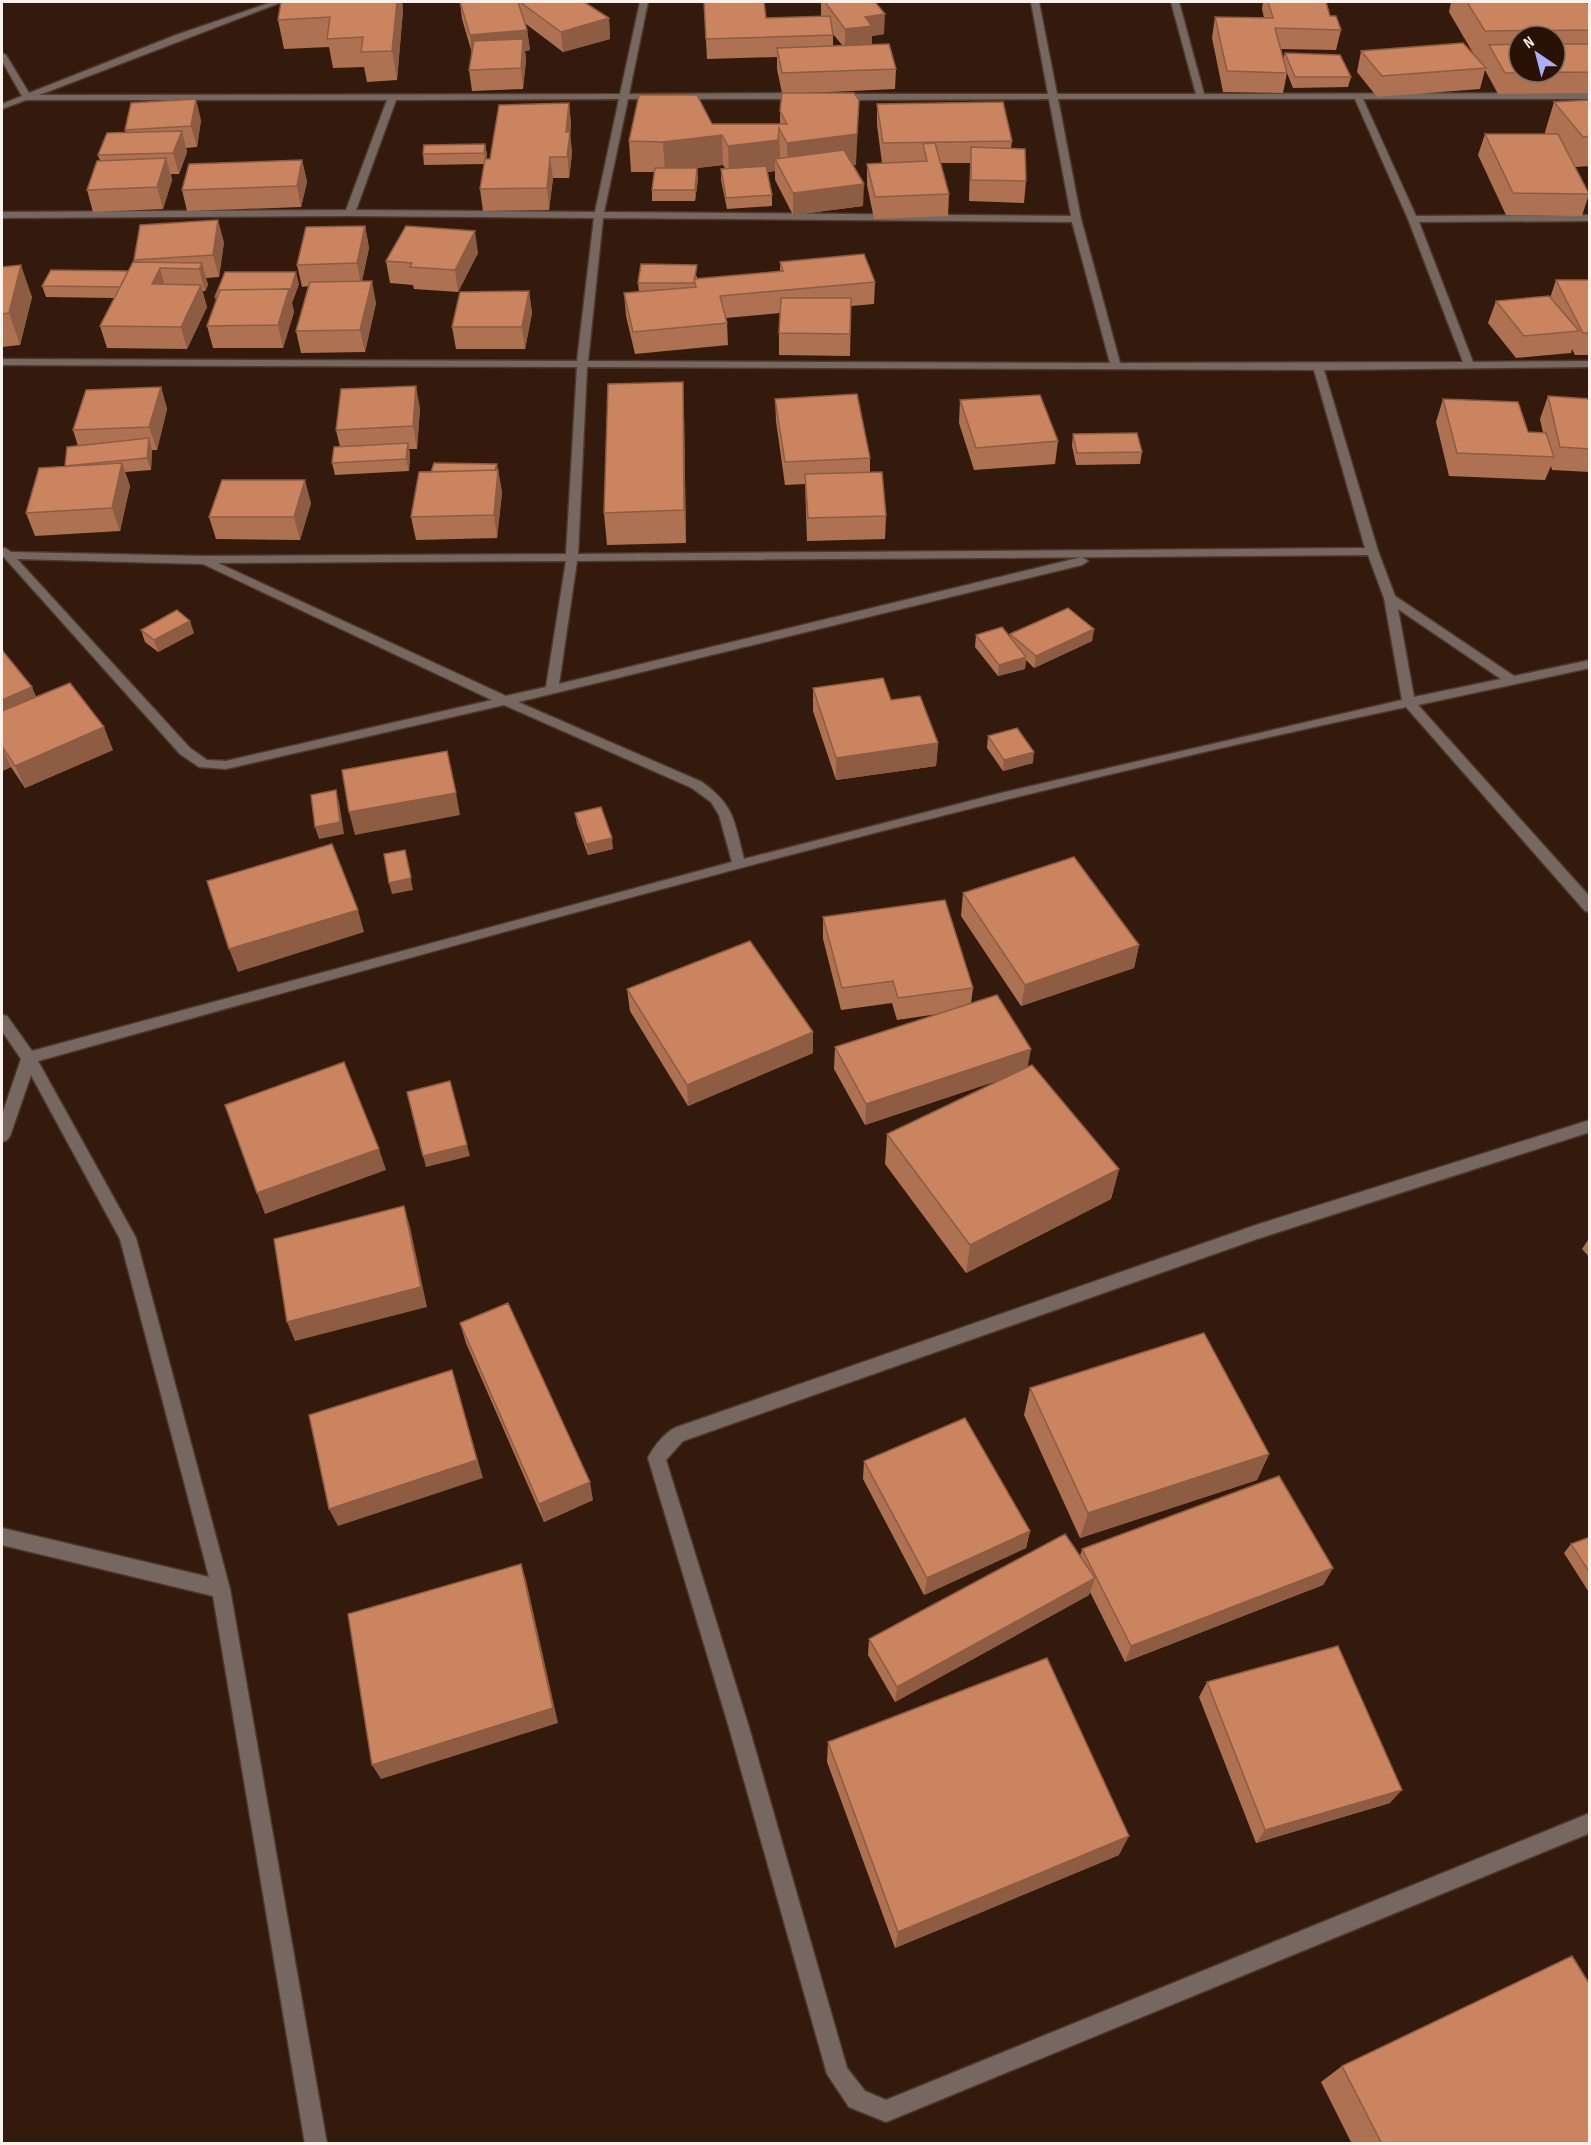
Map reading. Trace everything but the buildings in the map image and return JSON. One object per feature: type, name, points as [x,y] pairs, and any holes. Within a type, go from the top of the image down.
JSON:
[{"type":"street","points":[[2,107],[179,37],[278,2]]},
{"type":"street","points":[[552,690],[572,557],[582,365],[599,215],[644,2]]},
{"type":"street","points":[[1035,2],[1076,219],[1115,364]]},
{"type":"street","points":[[1175,2],[1201,97]]},
{"type":"street","points":[[2,55],[27,98]]},
{"type":"street","points":[[27,98],[623,95],[814,97]]},
{"type":"street","points":[[350,213],[393,96]]},
{"type":"street","points":[[826,97],[1590,96]]},
{"type":"street","points":[[1358,97],[1413,219],[1469,364]]},
{"type":"street","points":[[2,215],[350,213],[1076,219]]},
{"type":"street","points":[[1413,219],[1590,218]]},
{"type":"street","points":[[2,363],[1115,364],[1318,367],[1590,364]]},
{"type":"street","points":[[1318,367],[1372,551],[1390,598],[1408,701],[1590,907]]},
{"type":"street","points":[[5,552],[203,560],[1109,555],[1372,551]]},
{"type":"street","points":[[5,552],[185,751],[204,764],[226,765],[552,690],[1109,555]]},
{"type":"street","points":[[203,560],[503,700],[697,785],[716,799],[726,815],[739,864]]},
{"type":"street","points":[[1390,598],[1513,681]]},
{"type":"street","points":[[29,1058],[739,864],[1112,769],[1408,701],[1590,664]]},
{"type":"street","points":[[2,1020],[29,1058],[128,1238],[221,1589],[315,2144]]},
{"type":"street","points":[[2,1136],[29,1058]]},
{"type":"street","points":[[1590,1126],[1256,1232],[677,1435],[657,1458],[738,1724],[838,2074],[857,2098],[886,2111],[1590,1823]]},
{"type":"street","points":[[2,1537],[221,1589]]}]
